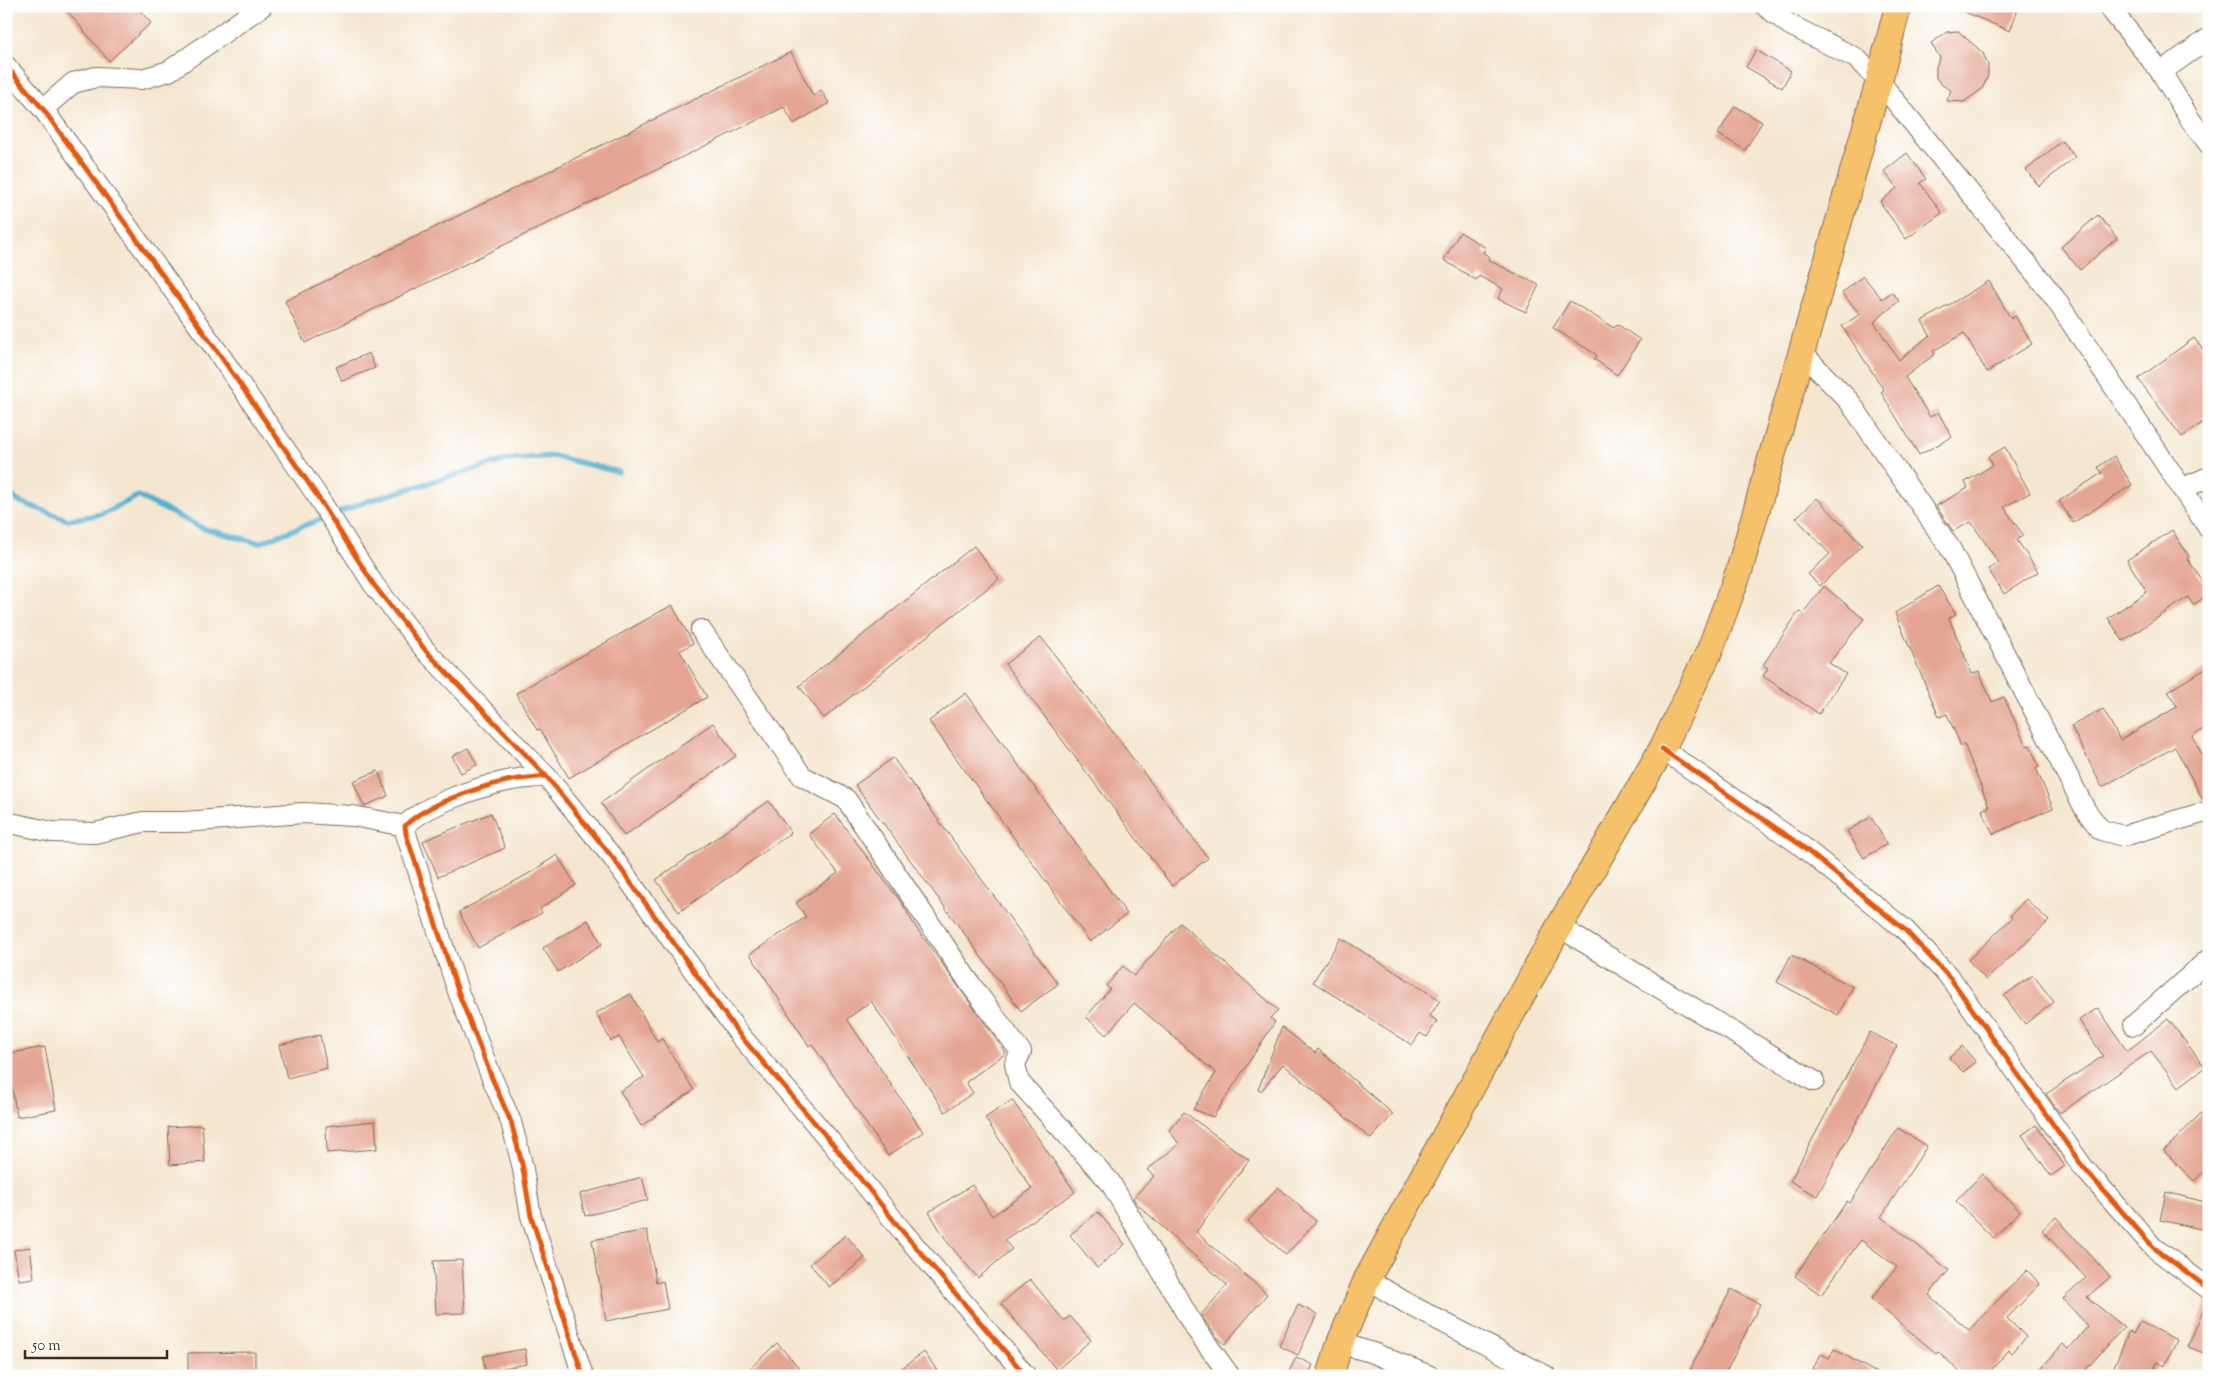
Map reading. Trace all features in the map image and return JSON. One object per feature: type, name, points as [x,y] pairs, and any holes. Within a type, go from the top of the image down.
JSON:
[{"type":"main road","points":[[1330,1376],[1340,1344],[1367,1280],[1559,927],[1662,749],[1710,650],[1739,571],[1879,82],[1898,6]]},
{"type":"street","points":[[42,109],[73,83],[96,77],[142,79],[169,71],[262,6]]},
{"type":"street","points":[[1765,6],[1790,25],[1856,58],[1879,82],[2052,294],[2209,529]]},
{"type":"street","points":[[2108,6],[2161,72],[2190,121],[2209,144]]},
{"type":"street","points":[[2161,72],[2209,38]]},
{"type":"street","points":[[6,66],[42,109],[217,350],[314,490],[374,585],[426,651],[546,776],[613,858],[739,1034],[903,1232],[1026,1376]]},
{"type":"street","points":[[1802,352],[1849,401],[1950,548],[2086,811],[2101,830],[2123,836],[2209,811]]},
{"type":"street","points":[[2183,488],[2209,477]]},
{"type":"street","points":[[701,630],[802,776],[846,799],[971,985],[1020,1052],[1014,1064],[1019,1082],[1110,1182],[1193,1325],[1230,1376]]},
{"type":"street","points":[[1662,749],[1799,844],[1906,930],[1951,978],[2084,1167],[2153,1247],[2209,1289]]},
{"type":"street","points":[[404,826],[418,813],[444,802],[507,781],[546,776]]},
{"type":"street","points":[[6,822],[52,832],[94,833],[143,822],[184,822],[304,813],[353,816],[404,826]]},
{"type":"street","points":[[404,826],[459,994],[511,1122],[522,1164],[530,1216],[583,1376]]},
{"type":"street","points":[[1559,927],[1814,1081]]},
{"type":"street","points":[[2134,1025],[2209,959]]},
{"type":"street","points":[[1367,1280],[1408,1304],[1546,1376]]},
{"type":"street","points":[[1340,1344],[1373,1353],[1430,1376]]},
{"type":"building","points":[[63,6],[136,6],[151,23],[109,61]]},
{"type":"building","points":[[1950,6],[2019,6],[2010,31]]},
{"type":"building","points":[[1958,31],[1983,53],[1988,65],[1988,76],[1982,89],[1964,102],[1947,101],[1951,90],[1942,85],[1936,78],[1936,67],[1940,58],[1931,43],[1947,32]]},
{"type":"building","points":[[1756,50],[1791,71],[1782,88],[1746,67]]},
{"type":"building","points":[[791,52],[813,96],[821,90],[829,103],[794,124],[784,107],[305,343],[285,301]]},
{"type":"building","points":[[1735,106],[1762,122],[1745,150],[1718,134]]},
{"type":"building","points":[[2062,141],[2075,157],[2039,186],[2026,170]]},
{"type":"building","points":[[1907,153],[1926,179],[1920,183],[1942,213],[1906,239],[1880,202],[1897,188],[1884,171]]},
{"type":"building","points":[[2098,215],[2117,238],[2080,270],[2061,247]]},
{"type":"building","points":[[1460,232],[1486,248],[1483,253],[1490,257],[1488,260],[1539,285],[1526,312],[1498,299],[1503,289],[1479,276],[1476,280],[1444,260]]},
{"type":"building","points":[[1863,276],[1882,299],[1892,292],[1899,301],[1874,322],[1899,360],[1930,335],[1922,321],[1989,281],[2011,319],[2015,316],[2032,344],[1987,372],[1964,333],[1933,351],[1935,354],[1905,377],[1930,417],[1938,412],[1952,437],[1919,455],[1881,392],[1884,390],[1842,326],[1860,314],[1842,293]]},
{"type":"building","points":[[1570,301],[1614,328],[1617,324],[1640,340],[1617,375],[1594,359],[1597,355],[1553,328]]},
{"type":"building","points":[[2194,338],[2209,358],[2209,418],[2182,437],[2138,379]]},
{"type":"building","points":[[369,353],[375,368],[342,381],[336,367]]},
{"type":"building","points":[[2005,447],[2030,493],[2004,507],[2023,535],[2017,540],[2038,572],[2004,594],[1988,569],[1999,563],[1971,522],[1953,531],[1936,506],[1968,488],[1965,482],[1993,465],[1988,457]]},
{"type":"building","points":[[2114,456],[2132,485],[2073,523],[2059,501],[2102,473],[2098,467]]},
{"type":"building","points":[[1817,498],[1862,545],[1820,586],[1808,574],[1830,554],[1796,518]]},
{"type":"building","points":[[2172,530],[2189,556],[2187,558],[2209,591],[2209,594],[2193,605],[2188,597],[2123,641],[2108,618],[2147,592],[2127,560]]},
{"type":"building","points":[[974,546],[999,579],[824,718],[799,686]]},
{"type":"building","points":[[1824,586],[1864,619],[1829,663],[1846,674],[1819,714],[1763,676],[1768,668],[1763,665],[1799,611],[1803,613]]},
{"type":"building","points":[[1938,586],[1956,614],[1949,618],[1972,674],[1979,671],[1992,702],[2004,697],[2026,746],[2030,745],[2039,767],[2036,768],[2053,808],[1993,834],[1982,810],[1989,807],[1964,744],[1961,746],[1947,714],[1939,717],[1895,613]]},
{"type":"building","points":[[672,605],[693,643],[680,651],[707,697],[569,778],[540,729],[537,730],[516,693]]},
{"type":"building","points":[[1041,637],[1208,858],[1172,886],[1005,664]]},
{"type":"building","points":[[2209,667],[2209,725],[2192,736],[2209,768],[2209,799],[2203,800],[2175,747],[2102,787],[2071,726],[2103,709],[2120,740],[2177,707],[2168,691]]},
{"type":"building","points":[[966,693],[1127,914],[1090,942],[929,721]]},
{"type":"building","points":[[713,723],[736,756],[624,836],[601,803]]},
{"type":"building","points":[[468,748],[477,765],[461,773],[452,756]]},
{"type":"building","points":[[893,758],[1058,984],[1021,1011],[855,785]]},
{"type":"building","points":[[378,771],[388,796],[364,806],[353,781]]},
{"type":"building","points":[[769,801],[791,833],[679,912],[656,880]]},
{"type":"building","points":[[491,813],[505,848],[438,877],[423,841]]},
{"type":"building","points":[[835,814],[903,905],[913,923],[1006,1053],[966,1082],[973,1093],[945,1112],[871,1001],[847,1019],[923,1132],[888,1156],[812,1044],[809,1046],[750,954],[806,917],[796,903],[838,873],[809,834]]},
{"type":"building","points":[[1871,817],[1887,844],[1864,858],[1847,831]]},
{"type":"building","points":[[557,855],[576,885],[540,909],[542,913],[478,948],[459,912],[528,874]]},
{"type":"building","points":[[2026,899],[2049,921],[1986,980],[1968,960],[2012,918],[2010,916]]},
{"type":"building","points":[[588,920],[602,944],[558,972],[543,948]]},
{"type":"building","points":[[1180,923],[1278,1010],[1270,1018],[1275,1022],[1213,1117],[1193,1109],[1216,1073],[1134,1003],[1106,1035],[1086,1017],[1110,989],[1106,986],[1123,966],[1134,976]]},
{"type":"building","points":[[1341,938],[1440,1000],[1430,1016],[1437,1021],[1427,1037],[1420,1033],[1412,1045],[1313,982]]},
{"type":"building","points":[[1791,955],[1853,987],[1838,1015],[1777,982]]},
{"type":"building","points":[[2033,975],[2054,1002],[2025,1024],[2004,996]]},
{"type":"building","points":[[631,994],[657,1042],[662,1039],[694,1090],[641,1126],[620,1091],[644,1077],[619,1037],[611,1041],[596,1013]]},
{"type":"building","points":[[2098,1008],[2127,1051],[2168,1019],[2205,1067],[2179,1087],[2151,1051],[2060,1113],[2046,1094],[2103,1056],[2079,1020]]},
{"type":"building","points":[[1282,1027],[1315,1053],[1318,1049],[1393,1114],[1371,1139],[1283,1064],[1261,1091],[1258,1090]]},
{"type":"building","points":[[1870,1032],[1897,1046],[1817,1196],[1790,1181]]},
{"type":"building","points":[[320,1035],[327,1068],[287,1078],[279,1045]]},
{"type":"building","points":[[1962,1046],[1976,1062],[1963,1072],[1949,1058]]},
{"type":"building","points":[[45,1047],[56,1110],[17,1117],[6,1054]]},
{"type":"building","points":[[1012,1100],[1075,1192],[1004,1240],[1012,1249],[978,1278],[948,1243],[929,1212],[972,1185],[992,1216],[1032,1189],[985,1118]]},
{"type":"building","points":[[2209,1105],[2209,1167],[2194,1181],[2164,1151]]},
{"type":"building","points":[[1184,1112],[1249,1160],[1196,1232],[1267,1294],[1225,1344],[1216,1336],[1201,1315],[1227,1285],[1137,1204],[1133,1198],[1154,1176],[1147,1170],[1179,1144],[1169,1130]]},
{"type":"building","points":[[375,1121],[377,1149],[327,1153],[326,1126]]},
{"type":"building","points":[[202,1125],[205,1162],[170,1165],[168,1127]]},
{"type":"building","points":[[2036,1125],[2065,1166],[2051,1176],[2022,1135]]},
{"type":"building","points":[[1898,1128],[1927,1146],[1881,1217],[1949,1270],[1929,1295],[1969,1330],[2027,1270],[2040,1284],[2007,1318],[2026,1337],[2012,1353],[2009,1350],[1986,1376],[1964,1376],[1938,1351],[1936,1353],[1871,1299],[1897,1267],[1861,1240],[1821,1295],[1795,1276],[1847,1201],[1850,1203]]},
{"type":"building","points":[[1982,1174],[2020,1211],[1993,1238],[1956,1201]]},
{"type":"building","points":[[642,1177],[648,1200],[585,1216],[580,1194]]},
{"type":"building","points":[[1278,1187],[1316,1221],[1286,1255],[1248,1221]]},
{"type":"building","points":[[2166,1192],[2209,1203],[2209,1231],[2160,1220]]},
{"type":"building","points":[[1098,1212],[1125,1244],[1097,1268],[1070,1235]]},
{"type":"building","points":[[2056,1217],[2110,1277],[2087,1297],[2124,1327],[2080,1376],[2034,1376],[2063,1344],[2069,1349],[2088,1326],[2063,1299],[2086,1278],[2042,1230]]},
{"type":"building","points":[[647,1230],[656,1283],[663,1281],[668,1309],[606,1321],[592,1240]]},
{"type":"building","points":[[846,1235],[865,1258],[829,1287],[810,1264]]},
{"type":"building","points":[[30,1247],[34,1278],[19,1280],[14,1250]]},
{"type":"building","points":[[462,1260],[465,1313],[436,1314],[433,1261]]},
{"type":"building","points":[[1030,1279],[1064,1321],[1070,1316],[1091,1340],[1057,1370],[1001,1304]]},
{"type":"building","points":[[1731,1289],[1760,1304],[1724,1376],[1687,1376]]},
{"type":"building","points":[[2207,1300],[2209,1301],[2209,1355],[2188,1347]]},
{"type":"building","points":[[1298,1305],[1317,1314],[1298,1355],[1279,1346]]},
{"type":"building","points":[[2140,1322],[2177,1340],[2165,1366],[2157,1362],[2152,1376],[2110,1376],[2129,1331],[2133,1334]]},
{"type":"building","points":[[777,1343],[806,1376],[742,1376]]},
{"type":"building","points":[[525,1349],[527,1364],[485,1371],[483,1356]]},
{"type":"building","points":[[1834,1349],[1882,1376],[1809,1376],[1821,1354],[1829,1358]]},
{"type":"building","points":[[255,1352],[255,1376],[188,1376],[188,1353]]},
{"type":"building","points":[[924,1352],[941,1376],[891,1376]]},
{"type":"building","points":[[1296,1357],[1313,1365],[1308,1376],[1287,1376]]},
{"type":"waterway","points":[[6,491],[18,501],[68,520],[102,514],[138,496],[202,528],[259,543],[368,501],[506,460],[553,456],[619,472]]},
{"type":"cycle path","points":[[6,66],[43,109],[217,351],[314,491],[374,585],[426,651],[546,776],[613,858],[739,1034],[831,1142],[903,1232],[1026,1376]]},
{"type":"cycle path","points":[[1662,749],[1799,844],[1905,930],[1951,979],[2083,1167],[2153,1247],[2209,1289]]},
{"type":"cycle path","points":[[546,776],[512,780],[467,792],[425,811],[405,826],[459,994],[511,1122],[522,1164],[531,1216],[583,1376]]}]
